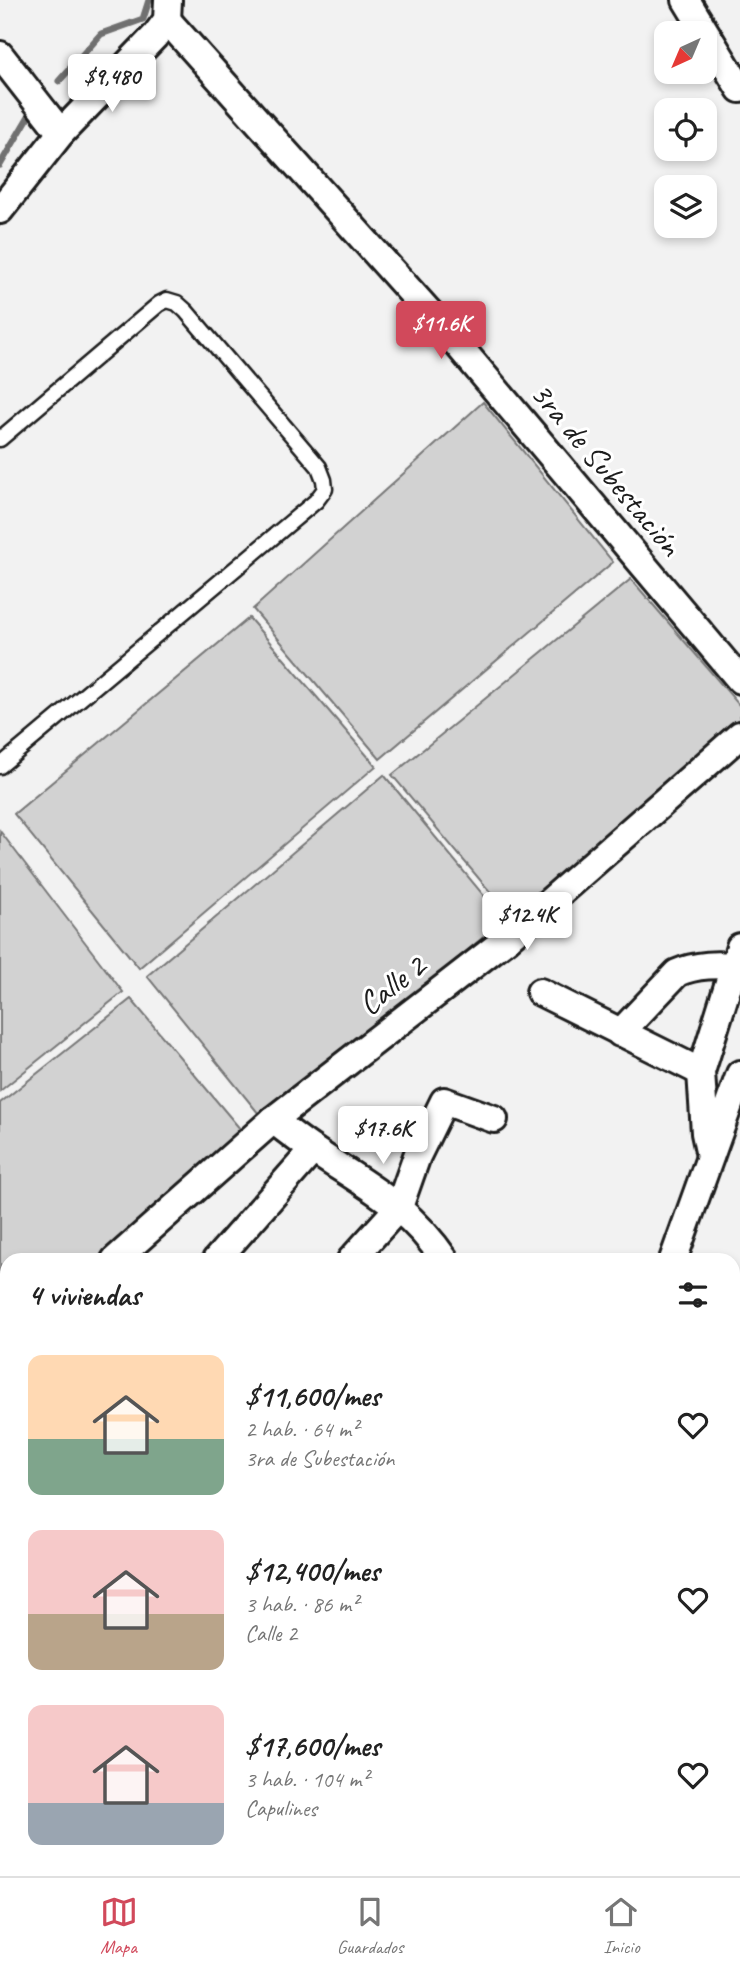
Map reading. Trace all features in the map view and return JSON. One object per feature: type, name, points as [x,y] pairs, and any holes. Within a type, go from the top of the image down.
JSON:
[{"type":"street","points":[[686,0],[740,89]]},
{"type":"street","points":[[0,209],[61,133],[168,10]]},
{"type":"street","name":"3ra de Subestación","points":[[168,10],[453,339],[740,680]]},
{"type":"street","points":[[0,55],[61,133]]},
{"type":"street","name":"Calle 2","points":[[123,1253],[273,1120],[508,938],[740,735]]},
{"type":"street","points":[[620,1033],[686,968],[738,960],[701,1072],[705,1133],[710,1156]]},
{"type":"street","points":[[540,992],[701,1072]]},
{"type":"street","points":[[675,1253],[740,1074]]},
{"type":"street","points":[[357,1253],[399,1207],[418,1156],[444,1101],[494,1119]]},
{"type":"street","points":[[273,1120],[399,1207],[432,1240],[440,1253]]},
{"type":"street","points":[[222,1253],[313,1150]]},
{"type":"lane","points":[[0,439],[167,300],[177,303],[186,311],[319,467],[325,489],[316,501],[0,766]]},
{"type":"shaded area","points":[[483,402],[613,562],[380,759],[253,609]]},
{"type":"shaded area","points":[[631,579],[740,706],[740,730],[517,924],[392,775]]},
{"type":"shaded area","points":[[249,618],[376,766],[139,968],[14,814]]},
{"type":"shaded area","points":[[384,775],[504,920],[263,1119],[147,976]]},
{"type":"shaded area","points":[[0,831],[123,992],[0,1091]]},
{"type":"shaded area","points":[[131,999],[246,1136],[107,1253],[0,1253],[0,1103]]},
{"type":"waterway","points":[[59,81],[101,34],[143,19],[149,0]]},
{"type":"waterway","points":[[0,165],[32,111]]}]
